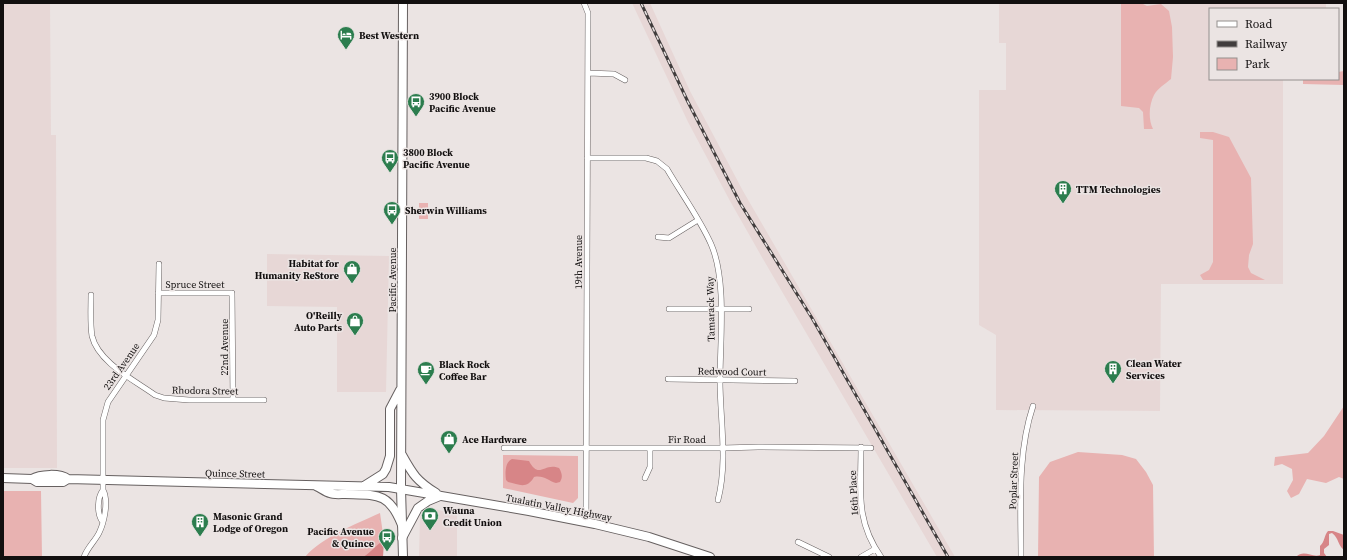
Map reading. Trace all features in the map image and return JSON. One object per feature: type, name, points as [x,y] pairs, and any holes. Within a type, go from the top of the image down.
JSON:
[{"type":"main road","name":"Pacific Avenue","points":[[403,3],[401,387],[403,557]]},
{"type":"main road","points":[[363,486],[383,474],[386,470],[390,456],[390,409],[401,387]]},
{"type":"main road","points":[[401,453],[414,476],[421,483],[440,496]]},
{"type":"main road","name":"Quince Street","points":[[3,478],[32,479],[37,475],[63,476],[68,479],[363,486],[401,489]]},
{"type":"main road","points":[[316,485],[330,494],[365,494],[380,496],[394,508],[402,525]]},
{"type":"main road","name":"Tualatin Valley Highway","points":[[401,489],[586,522],[649,537],[710,557]]},
{"type":"main road","points":[[402,538],[418,508],[428,501],[440,496]]},
{"type":"street","name":"19th Avenue","points":[[584,3],[588,13],[586,522]]},
{"type":"street","points":[[588,73],[614,74],[625,80]]},
{"type":"street","name":"Tamarack Way","points":[[587,158],[646,158],[657,161],[667,169],[712,245],[718,266],[721,309],[720,380],[723,448],[721,488],[718,500]]},
{"type":"street","points":[[658,237],[669,238],[698,220]]},
{"type":"street","name":"23rd Avenue","points":[[84,557],[99,533],[105,516],[105,494],[103,490],[103,420],[108,402],[154,335],[158,320],[159,264]]},
{"type":"street","name":"Spruce Street","points":[[158,293],[232,293]]},
{"type":"street","name":"22nd Avenue","points":[[232,293],[233,400]]},
{"type":"street","name":"Rhodora Street","points":[[91,295],[91,324],[93,337],[98,350],[106,360],[155,394],[164,398],[189,400],[264,400]]},
{"type":"street","points":[[669,309],[749,309]]},
{"type":"street","name":"Redwood Court","points":[[668,379],[795,381]]},
{"type":"street","name":"Poplar Street","points":[[1021,557],[1023,453],[1027,427],[1033,406]]},
{"type":"street","name":"Fir Road","points":[[504,448],[723,448],[758,446],[871,448]]},
{"type":"street","name":"16th Place","points":[[861,447],[860,500],[862,518],[867,534],[881,557]]},
{"type":"street","points":[[645,478],[650,467],[650,448]]},
{"type":"street","points":[[798,542],[829,557]]},
{"type":"street","points":[[861,557],[875,549]]},
{"type":"shaded area","points":[[3,3],[50,3],[51,135],[56,135],[57,468],[3,468]]},
{"type":"shaded area","points":[[632,3],[650,3],[690,91],[743,191],[955,557],[937,557],[763,259],[688,122]]},
{"type":"shaded area","points":[[999,3],[1326,3],[1326,8],[1209,8],[1209,80],[1283,80],[1283,284],[1161,284],[1160,411],[996,410],[996,335],[979,325],[979,90],[1006,90],[1006,43],[999,43]]},
{"type":"shaded area","points":[[267,254],[389,256],[386,392],[337,392],[337,307],[267,306]]},
{"type":"shaded area","points":[[512,459],[529,461],[533,467],[539,470],[549,467],[559,468],[562,478],[560,482],[556,483],[543,477],[534,477],[526,485],[508,482],[506,480],[506,468]]},
{"type":"shaded area","points":[[428,507],[457,515],[457,557],[419,557],[420,516]]},
{"type":"shaded area","points":[[1328,531],[1333,531],[1344,535],[1344,550],[1332,533],[1329,534],[1329,545],[1324,549],[1324,553],[1327,557],[1296,557],[1302,554],[1320,555],[1320,546],[1323,543]]},
{"type":"shaded area","points":[[384,541],[383,557],[363,557],[379,544]]},
{"type":"green space","points":[[1121,3],[1141,3],[1147,6],[1161,4],[1169,11],[1172,27],[1173,57],[1171,79],[1158,90],[1152,99],[1150,116],[1153,129],[1144,129],[1143,112],[1139,108],[1121,106]]},
{"type":"green space","points":[[1344,71],[1344,85],[1303,84],[1303,80],[1339,80],[1339,72]]},
{"type":"green space","points":[[1200,132],[1213,132],[1229,137],[1251,178],[1253,244],[1249,255],[1248,267],[1251,273],[1265,280],[1203,280],[1200,275],[1209,270],[1213,262],[1213,140],[1200,138]]},
{"type":"green space","points":[[419,203],[428,203],[428,219],[419,219]]},
{"type":"green space","points":[[1344,406],[1344,479],[1339,477],[1326,483],[1307,479],[1299,494],[1291,498],[1287,491],[1293,480],[1292,469],[1282,464],[1274,466],[1275,457],[1308,453],[1324,436]]},
{"type":"green space","points":[[1078,452],[1122,455],[1136,459],[1146,472],[1153,485],[1154,557],[1038,557],[1039,477],[1050,462]]},
{"type":"green space","points":[[503,455],[578,456],[578,498],[573,503],[503,488]]},
{"type":"green space","points":[[3,491],[41,491],[42,557],[3,557]]},
{"type":"green space","points":[[380,513],[383,534],[383,557],[305,557],[330,537],[350,526]]},
{"type":"railway","points":[[641,3],[688,102],[740,203],[812,318],[948,557]]},
{"type":"place","name":"Best Western","points":[[346,50]]},
{"type":"place","name":"3900 Block Pacific Avenue","points":[[416,117]]},
{"type":"place","name":"3800 Block Pacific Avenue","points":[[390,173]]},
{"type":"place","name":"TTM Technologies","points":[[1063,204]]},
{"type":"place","name":"Sherwin Williams","points":[[392,225]]},
{"type":"place","name":"Habitat for Humanity ReStore","points":[[352,284]]},
{"type":"place","name":"O'Reilly Auto Parts","points":[[355,336]]},
{"type":"place","name":"Clean Water Services","points":[[1113,384]]},
{"type":"place","name":"Black Rock Coffee Bar","points":[[426,385]]},
{"type":"place","name":"Ace Hardware","points":[[449,454]]},
{"type":"place","name":"Wauna Credit Union","points":[[430,531]]},
{"type":"place","name":"Masonic Grand Lodge of Oregon","points":[[200,537]]},
{"type":"place","name":"Pacific Avenue & Quince","points":[[387,552]]}]
